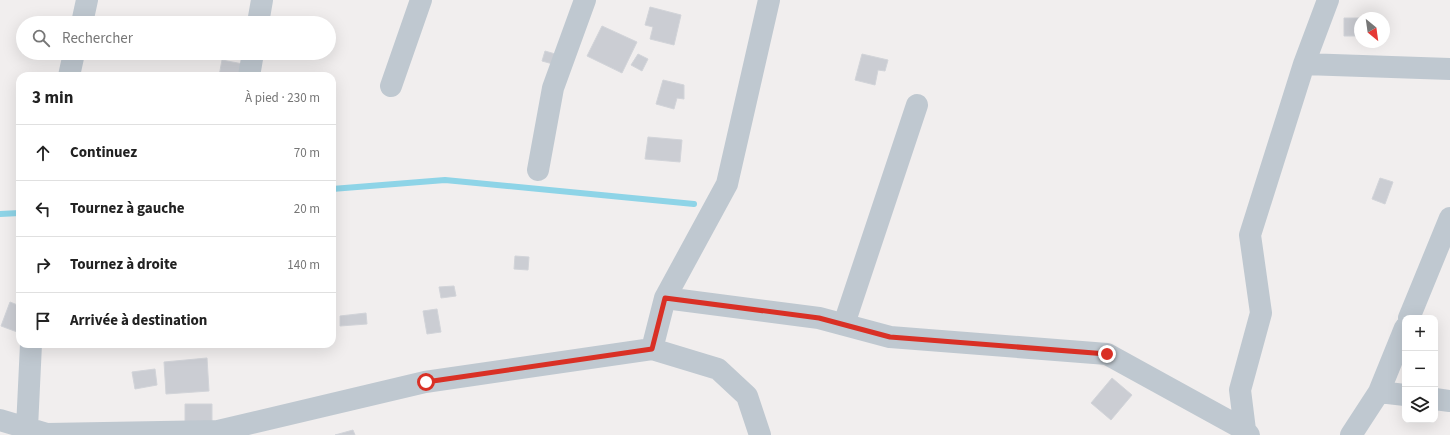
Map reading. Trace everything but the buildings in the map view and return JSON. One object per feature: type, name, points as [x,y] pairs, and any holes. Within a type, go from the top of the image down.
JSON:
[{"type":"street","points":[[84,16],[87,0]]},
{"type":"street","points":[[259,16],[262,0]]},
{"type":"street","points":[[391,86],[421,0]]},
{"type":"street","points":[[538,170],[553,88],[585,0]]},
{"type":"street","points":[[652,349],[665,298],[727,184],[769,0]]},
{"type":"street","points":[[1247,433],[1240,390],[1261,313],[1250,235],[1304,64],[1328,0]]},
{"type":"street","points":[[70,72],[72,60]]},
{"type":"street","points":[[250,72],[252,60]]},
{"type":"street","points":[[1304,64],[1450,69]]},
{"type":"street","points":[[844,324],[917,105]]},
{"type":"street","points":[[1410,315],[1450,218]]},
{"type":"street","points":[[665,298],[819,318],[890,337],[1107,354],[1247,433]]},
{"type":"street","points":[[1351,435],[1379,392],[1402,335]]},
{"type":"street","points":[[31,348],[40,432]]},
{"type":"street","points":[[0,420],[40,432],[218,431],[426,382],[652,349],[718,369],[747,396],[760,435]]},
{"type":"street","points":[[1379,392],[1402,395]]},
{"type":"street","points":[[1438,399],[1450,401]]},
{"type":"waterway","points":[[336,189],[445,180],[694,204]]},
{"type":"waterway","points":[[0,214],[16,213]]},
{"type":"route","points":[[426,382],[652,349],[665,298],[819,318],[890,337],[1107,354]]}]
